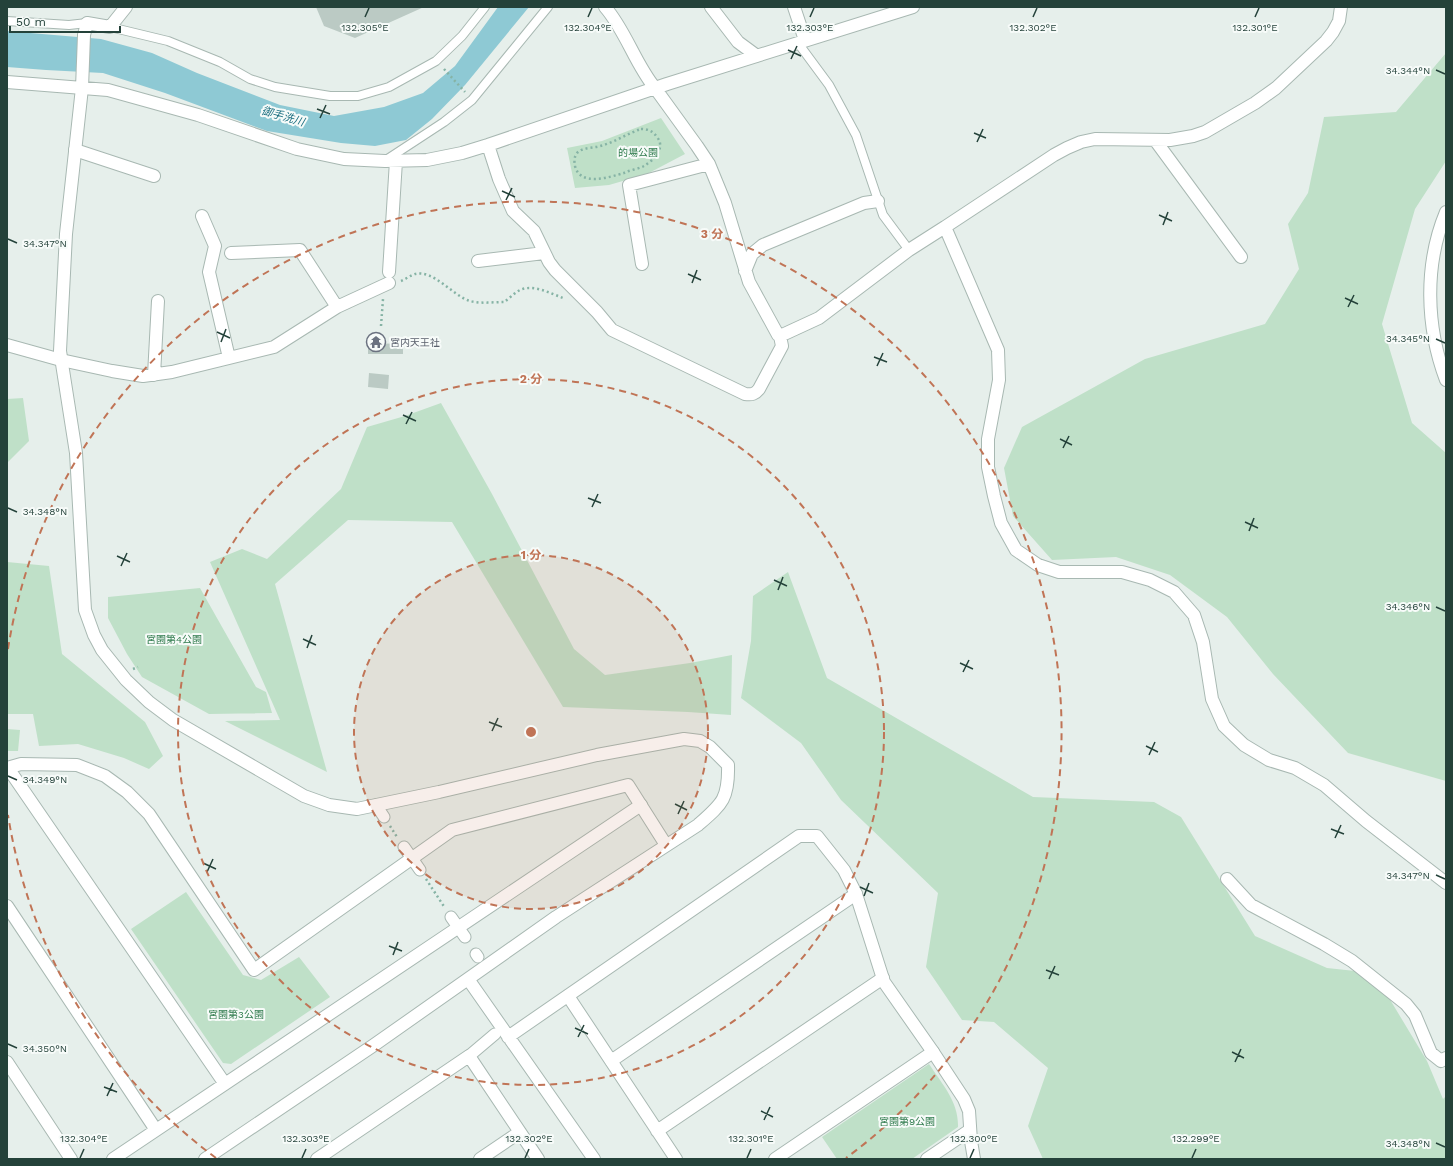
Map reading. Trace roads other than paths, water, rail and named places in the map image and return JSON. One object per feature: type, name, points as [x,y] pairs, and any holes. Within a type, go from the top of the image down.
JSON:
[{"type":"street","points":[[126,7],[110,27],[86,29],[66,234],[60,351],[76,453],[85,610],[94,635],[102,650],[139,694],[173,720],[304,796],[329,805],[357,809],[597,755],[684,739],[700,741],[710,746],[728,765],[729,780],[726,794],[718,808],[698,825],[556,917],[381,1041],[205,1159]]},
{"type":"street","points":[[488,145],[499,179],[513,211],[534,232],[544,253],[555,270],[597,312],[612,330],[745,394],[751,395],[756,393],[782,346],[780,336],[773,327],[751,288],[725,203],[708,164],[698,146],[646,77],[614,19],[605,7]]},
{"type":"street","points":[[711,7],[738,42],[756,56]]},
{"type":"street","points":[[794,7],[801,42]]},
{"type":"street","points":[[7,82],[82,82],[198,115],[297,149],[344,159],[391,161],[426,160],[462,153],[488,145],[655,88],[801,42],[876,12],[912,7]]},
{"type":"street","points":[[780,336],[819,318],[909,250],[1067,148],[1081,142],[1095,140],[1177,140],[1201,134],[1266,96],[1329,36],[1339,21],[1341,7]]},
{"type":"street","points":[[1155,140],[1240,257]]},
{"type":"street","points":[[75,150],[154,176]]},
{"type":"street","points":[[7,345],[61,360],[143,376],[172,372],[274,347],[337,307],[390,278],[391,161]]},
{"type":"street","points":[[642,264],[629,185],[708,164]]},
{"type":"street","points":[[745,272],[752,254],[762,245],[864,203],[878,201]]},
{"type":"street","points":[[1446,212],[1433,253],[1430,282],[1433,338],[1440,365],[1446,380]]},
{"type":"street","points":[[202,216],[215,246],[209,272],[228,358]]},
{"type":"street","points":[[945,227],[998,350],[999,380],[988,439],[988,467],[1001,523],[1016,550],[1038,565],[1059,572],[1122,572],[1150,580],[1174,592],[1194,615],[1203,642],[1212,699],[1224,726],[1244,745],[1269,760],[1295,768],[1324,785],[1366,821],[1446,883]]},
{"type":"street","points":[[231,253],[300,250],[337,307]]},
{"type":"street","points":[[478,261],[544,253]]},
{"type":"street","points":[[154,375],[158,301]]},
{"type":"street","points":[[225,1084],[7,768],[21,764],[77,765],[105,776],[128,792],[149,814],[254,970],[452,830],[628,785],[666,845]]},
{"type":"street","points":[[376,805],[384,817]]},
{"type":"street","points":[[113,1159],[225,1084],[461,932],[641,805]]},
{"type":"street","points":[[508,1036],[799,836],[816,836],[844,870],[856,894],[884,982],[964,1099],[969,1112],[974,1159]]},
{"type":"street","points":[[404,847],[420,870]]},
{"type":"street","points":[[1227,879],[1251,905],[1324,944],[1352,961],[1406,1004],[1415,1015],[1431,1053],[1441,1061],[1446,1058]]},
{"type":"street","points":[[610,1061],[856,894]]},
{"type":"street","points":[[7,906],[156,1130]]},
{"type":"street","points":[[451,917],[461,932]]},
{"type":"street","points":[[657,1131],[883,978]]},
{"type":"street","points":[[468,979],[594,1159]]},
{"type":"street","points":[[568,996],[676,1159]]},
{"type":"street","points":[[317,1159],[469,1056],[495,1034]]},
{"type":"street","points":[[775,1159],[933,1052]]},
{"type":"street","points":[[469,1056],[538,1159]]},
{"type":"street","points":[[7,1062],[71,1159]]},
{"type":"street","points":[[926,1159],[970,1130]]},
{"type":"street","points":[[480,1159],[520,1132]]},
{"type":"lane","points":[[110,27],[168,41],[220,62],[250,79],[275,87],[330,96],[358,96],[389,87],[436,61],[462,36],[485,7]]},
{"type":"lane","points":[[391,161],[472,100],[548,7]]},
{"type":"lane","points":[[7,21],[69,25],[86,29]]},
{"type":"lane","points":[[801,42],[829,85],[856,136],[883,215],[909,250]]},
{"type":"water","name":"御手洗川","points":[[498,7],[529,7],[465,85],[432,119],[406,140],[375,146],[341,143],[267,131],[165,93],[103,73],[7,67],[7,31],[101,39],[152,53],[197,73],[280,105],[334,116],[384,107],[423,93],[455,66]]},
{"type":"place","name":"宮内天王社","points":[[376,342]]},
{"type":"park label","name":"的場公園","points":[[638,152]]},
{"type":"park label","name":"宮園第4公園","points":[[174,639]]},
{"type":"park label","name":"宮園第3公園","points":[[236,1014]]},
{"type":"park label","name":"宮園第9公園","points":[[907,1121]]}]
